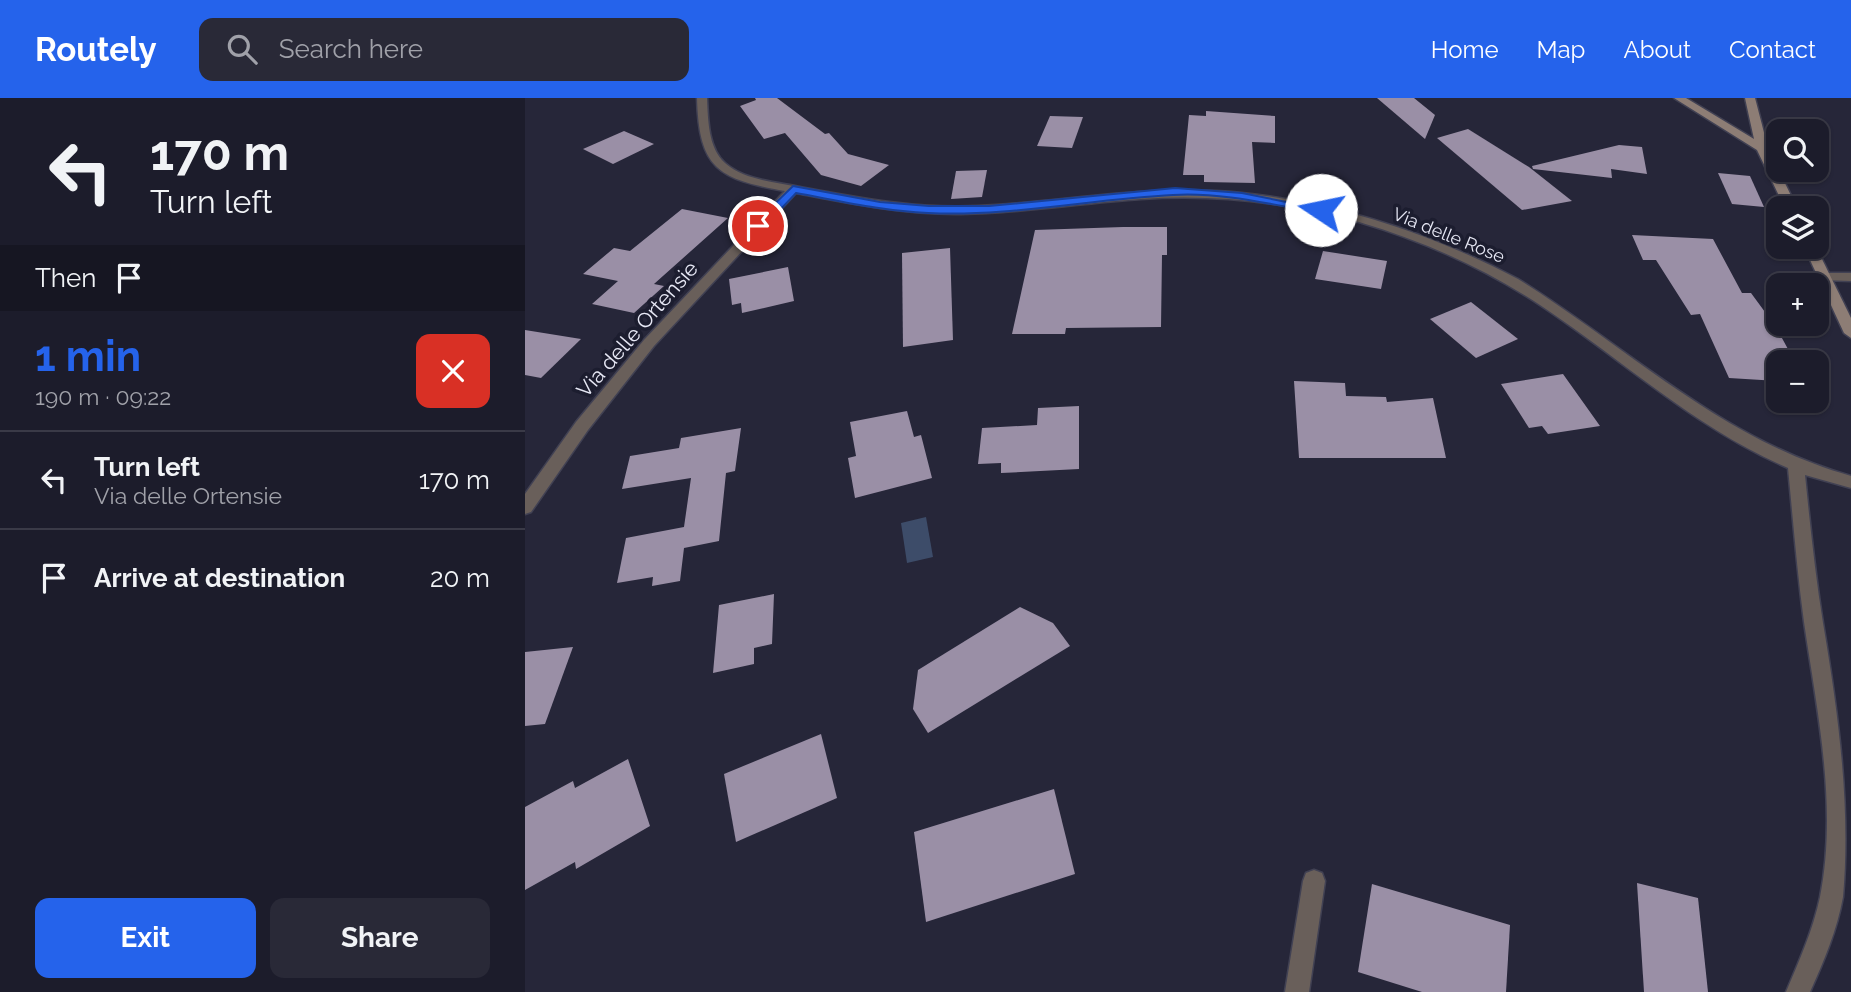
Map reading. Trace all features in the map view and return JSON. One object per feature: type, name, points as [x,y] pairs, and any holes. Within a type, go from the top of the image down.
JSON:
[{"type":"main road","points":[[1679,98],[1762,148]]},
{"type":"main road","points":[[1750,98],[1762,148],[1785,196]]},
{"type":"main road","points":[[1829,284],[1851,333]]},
{"type":"street","name":"Via delle Rose","points":[[702,98],[706,136],[720,164],[744,177],[793,189],[895,208],[948,211],[1013,208],[1175,191],[1262,199],[1349,216],[1437,245],[1500,274],[1554,308],[1705,415],[1796,465],[1851,482]]},
{"type":"street","name":"Via delle Ortensie","points":[[525,507],[582,426],[641,352],[793,189]]},
{"type":"street","points":[[1829,277],[1851,277]]},
{"type":"street","points":[[1796,465],[1813,617],[1830,722],[1838,840],[1830,906],[1818,947],[1798,992]]},
{"type":"street","points":[[1297,992],[1314,881]]},
{"type":"water","points":[[926,517],[933,557],[907,563],[901,523]]},
{"type":"building","points":[[755,98],[777,98],[825,134],[829,133],[848,154],[889,165],[861,186],[821,175],[785,133],[764,139],[740,106],[756,100]]},
{"type":"building","points":[[1377,98],[1414,98],[1435,115],[1425,139]]},
{"type":"building","points":[[1206,111],[1275,116],[1275,143],[1252,142],[1255,183],[1204,182],[1204,175],[1183,175],[1189,115],[1206,116]]},
{"type":"building","points":[[1050,116],[1083,117],[1072,148],[1037,146]]},
{"type":"building","points":[[1468,129],[1529,167],[1572,201],[1522,210],[1437,138]]},
{"type":"building","points":[[624,131],[654,144],[613,164],[583,149]]},
{"type":"building","points":[[1619,145],[1642,147],[1647,174],[1611,169],[1612,178],[1533,169],[1532,166]]},
{"type":"building","points":[[987,170],[982,197],[951,199],[956,171]]},
{"type":"building","points":[[1718,173],[1750,176],[1764,207],[1732,204]]},
{"type":"building","points":[[682,209],[728,218],[654,284],[664,286],[634,313],[592,304],[618,281],[583,274],[614,248],[630,251]]},
{"type":"building","points":[[1167,227],[1167,255],[1162,255],[1161,327],[1066,328],[1065,334],[1012,334],[1035,230]]},
{"type":"building","points":[[1632,235],[1713,239],[1742,293],[1751,293],[1766,313],[1766,336],[1781,336],[1788,350],[1766,350],[1766,380],[1729,378],[1700,314],[1691,315],[1656,260],[1643,260]]},
{"type":"building","points":[[950,248],[953,340],[903,347],[902,253]]},
{"type":"building","points":[[1323,251],[1387,261],[1381,289],[1315,279]]},
{"type":"building","points":[[788,267],[794,301],[742,313],[741,303],[732,305],[729,279]]},
{"type":"building","points":[[1471,302],[1518,339],[1476,358],[1430,319]]},
{"type":"building","points":[[525,330],[581,339],[541,378],[525,375]]},
{"type":"building","points":[[1563,374],[1600,426],[1548,434],[1542,426],[1529,428],[1501,384]]},
{"type":"building","points":[[1294,381],[1345,383],[1346,396],[1386,397],[1387,402],[1433,398],[1446,458],[1299,458]]},
{"type":"building","points":[[1079,406],[1079,469],[1001,473],[1001,463],[978,464],[982,428],[1037,425],[1038,408]]},
{"type":"building","points":[[907,411],[914,437],[921,435],[932,478],[855,498],[848,458],[856,456],[850,422]]},
{"type":"building","points":[[741,428],[735,471],[726,473],[719,541],[684,548],[680,581],[652,586],[653,577],[617,583],[626,538],[684,527],[691,478],[622,489],[630,456],[679,448],[681,438]]},
{"type":"building","points":[[774,594],[772,644],[754,648],[754,664],[713,673],[719,605]]},
{"type":"building","points":[[1020,607],[1053,623],[1070,646],[928,733],[913,709],[918,670]]},
{"type":"building","points":[[573,647],[545,724],[525,726],[525,652]]},
{"type":"building","points":[[821,734],[837,798],[736,842],[724,774]]},
{"type":"building","points":[[628,759],[650,826],[576,869],[575,862],[525,890],[525,807],[573,781],[575,788]]},
{"type":"building","points":[[1054,789],[1075,874],[926,922],[914,832]]},
{"type":"building","points":[[1637,883],[1698,898],[1708,992],[1644,992]]},
{"type":"building","points":[[1372,884],[1510,925],[1506,992],[1422,992],[1358,972]]},
{"type":"route","points":[[758,226],[793,189],[895,208],[929,210],[1023,207],[1175,191],[1242,196],[1321,210]]}]
